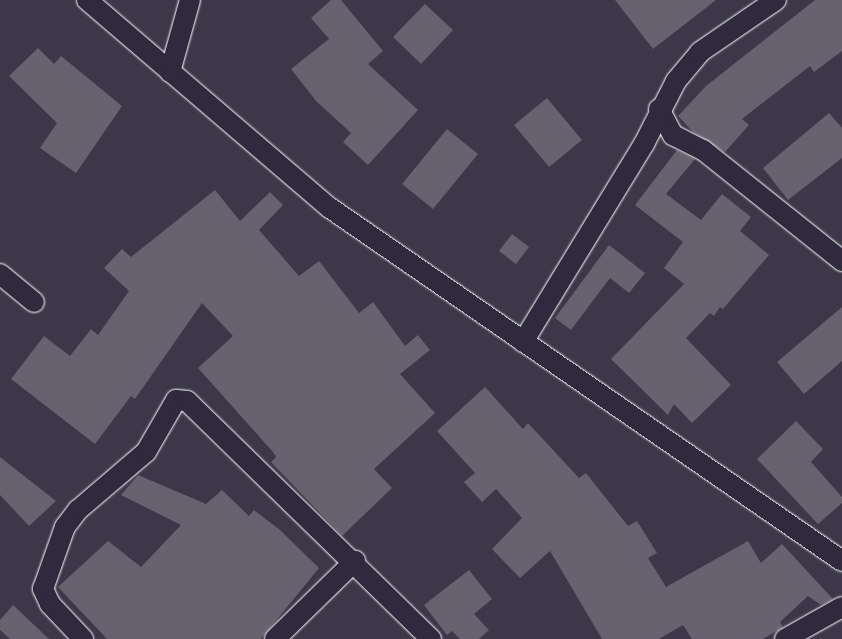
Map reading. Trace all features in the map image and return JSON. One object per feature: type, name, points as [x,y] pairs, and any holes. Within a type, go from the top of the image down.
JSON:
[{"type":"street","points":[[87,0],[330,208],[842,561]]},
{"type":"street","points":[[170,72],[190,0]]},
{"type":"street","points":[[523,342],[644,144],[659,109],[700,52],[776,0]]},
{"type":"street","points":[[659,109],[673,135],[703,150],[842,261]]},
{"type":"street","points":[[644,144],[673,135]]},
{"type":"street","points":[[0,274],[34,302]]},
{"type":"street","points":[[83,639],[50,604],[43,589],[65,528],[78,510],[146,452],[176,400],[187,401],[355,561],[431,639]]},
{"type":"street","points":[[275,639],[355,561]]},
{"type":"street","points":[[785,639],[842,607]]},
{"type":"building","points":[[331,0],[341,0],[383,51],[368,64],[418,110],[368,165],[343,142],[351,133],[316,101],[291,69],[329,39],[311,18]]},
{"type":"building","points":[[615,0],[716,0],[653,49]]},
{"type":"building","points":[[815,0],[842,0],[842,51],[814,72],[810,66],[742,119],[749,125],[725,152],[693,132],[678,116],[706,86]]},
{"type":"building","points":[[425,4],[453,30],[421,64],[393,37]]},
{"type":"building","points":[[38,48],[54,64],[61,56],[122,106],[76,173],[40,148],[57,123],[9,76]]},
{"type":"building","points":[[547,98],[582,140],[549,167],[514,125]]},
{"type":"building","points":[[829,113],[842,128],[842,158],[788,200],[763,168]]},
{"type":"building","points":[[447,129],[478,154],[433,209],[402,184]]},
{"type":"building","points":[[677,150],[695,159],[666,194],[701,220],[722,194],[751,217],[740,231],[769,255],[723,309],[720,307],[714,316],[710,313],[686,338],[731,385],[692,423],[674,404],[668,415],[611,359],[684,284],[664,268],[683,242],[635,205]]},
{"type":"building","points":[[215,190],[240,221],[270,192],[283,205],[259,230],[299,276],[319,261],[359,313],[373,302],[405,346],[418,335],[430,350],[400,374],[435,413],[374,469],[392,488],[342,536],[271,462],[276,457],[273,452],[198,368],[233,336],[202,303],[135,399],[131,396],[95,444],[11,379],[44,336],[70,356],[91,329],[98,335],[129,291],[104,268],[122,249],[131,257]]},
{"type":"building","points":[[512,234],[529,247],[516,264],[499,251]]},
{"type":"building","points":[[609,245],[645,273],[629,293],[610,278],[571,330],[555,318]]},
{"type":"building","points":[[842,307],[842,361],[804,394],[777,362]]},
{"type":"building","points":[[485,387],[523,429],[528,423],[579,478],[586,473],[628,526],[637,521],[657,553],[648,558],[666,587],[748,541],[761,563],[782,544],[833,599],[821,605],[808,596],[780,622],[783,627],[763,639],[692,639],[683,625],[659,639],[602,639],[550,551],[520,578],[492,549],[522,518],[496,489],[482,502],[464,482],[475,473],[437,431]]},
{"type":"building","points":[[796,421],[823,449],[811,462],[842,497],[842,503],[818,524],[757,459]]},
{"type":"building","points":[[0,457],[56,501],[29,526],[0,495]]},
{"type":"building","points":[[138,475],[206,504],[222,490],[249,516],[254,510],[280,530],[319,568],[261,639],[107,639],[58,587],[108,541],[141,567],[181,525],[121,495]]},
{"type":"building","points":[[469,570],[492,599],[474,614],[489,630],[479,639],[460,639],[452,631],[447,635],[424,605]]},
{"type":"building","points":[[13,605],[49,639],[10,639],[0,630],[0,620]]}]
